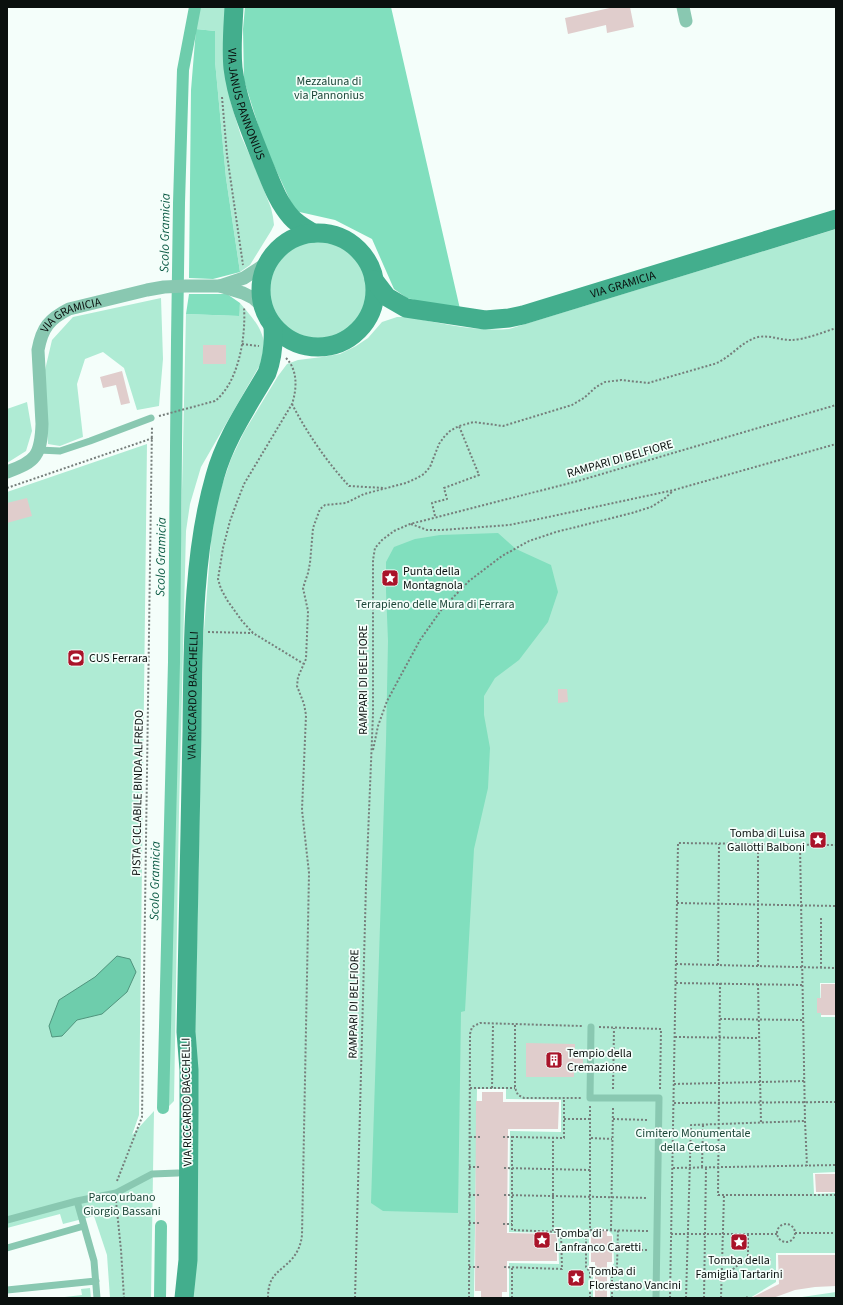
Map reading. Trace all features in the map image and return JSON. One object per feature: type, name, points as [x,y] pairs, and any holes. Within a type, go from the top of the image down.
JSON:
[{"type":"main road","name":"VIA JANUS PANNONIUS","points":[[234,7],[233,55],[236,87],[249,128],[277,196],[281,212],[282,221],[280,240],[272,256]]},
{"type":"main road","name":"VIA JANUS PANNONIUS","points":[[277,196],[292,218],[313,233]]},
{"type":"main road","name":"VIA GRAMICIA","points":[[374,280],[387,297],[406,308],[485,320],[508,318],[523,315],[836,219]]},
{"type":"main road","name":"VIA GRAMICIA","points":[[313,233],[328,233],[350,243],[363,255],[369,265],[374,280],[374,303],[369,317],[363,326],[346,340],[326,347],[307,347],[284,337],[273,326],[265,313],[260,296],[262,275],[272,256],[288,241],[298,236],[313,233]]},
{"type":"main road","name":"VIA GRAMICIA","points":[[363,326],[383,314],[406,308]]},
{"type":"main road","name":"VIA RICCARDO BACCHELLI","points":[[184,1298],[188,1260],[180,1080],[186,1032],[194,632],[202,542],[215,475],[228,444],[267,373],[272,361],[273,326]]},
{"type":"main road","name":"VIA RICCARDO BACCHELLI","points":[[267,373],[277,362],[292,352],[307,347]]},
{"type":"main road","name":"VIA RICCARDO BACCHELLI","points":[[180,1298],[177,1259],[183,1173]]},
{"type":"street","points":[[683,7],[686,21]]},
{"type":"street","name":"VIA GRAMICIA","points":[[220,286],[244,278],[272,256]]},
{"type":"street","name":"VIA GRAMICIA","points":[[39,450],[42,435],[42,424],[38,350],[43,330],[58,315],[69,309],[147,290],[164,287],[186,286],[220,286],[244,293],[253,298],[262,306]]},
{"type":"street","points":[[7,472],[27,463],[35,457],[39,450]]},
{"type":"lane","points":[[39,450],[60,451],[151,418]]},
{"type":"lane","points":[[591,1027],[590,1098],[659,1098],[656,1298]]},
{"type":"lane","name":"VIA RICCARDO BACCHELLI","points":[[7,1220],[77,1201],[116,1193],[152,1174],[183,1173]]},
{"type":"lane","points":[[77,1201],[94,1261],[97,1298]]},
{"type":"lane","points":[[7,1248],[84,1226]]},
{"type":"lane","points":[[7,1290],[96,1281]]},
{"type":"path","points":[[222,93],[227,155],[244,278]]},
{"type":"path","points":[[160,415],[215,401],[222,396],[227,389],[237,364],[242,344],[245,311],[244,293]]},
{"type":"path","points":[[268,1298],[269,1287],[274,1276],[292,1258],[298,1249],[301,1240],[302,1225],[309,873],[302,810],[306,715],[304,704],[297,686],[298,677],[306,659],[308,611],[303,588],[308,573],[313,528],[317,514],[325,505],[346,503],[364,494],[406,483],[424,474],[430,467],[439,444],[444,437],[450,431],[459,426],[474,422],[503,426],[572,405],[584,398],[596,387],[606,382],[621,380],[648,383],[724,360],[743,343],[758,338],[765,336],[793,340],[836,328]]},
{"type":"path","points":[[291,363],[294,368],[295,376],[295,391],[292,404],[244,484],[230,521],[218,570],[218,579],[227,600],[242,621],[253,633],[304,664]]},
{"type":"path","points":[[292,404],[298,416],[334,469],[349,486],[387,488]]},
{"type":"path","name":"RAMPARI DI BELFIORE","points":[[355,1298],[366,885],[373,714],[373,560],[375,548],[382,540],[394,531],[410,524],[578,481],[836,405]]},
{"type":"path","points":[[435,517],[432,503],[447,499],[444,488],[479,475],[459,426]]},
{"type":"path","name":"PISTA CICLABILE BINDA ALFREDO","points":[[7,488],[153,438],[142,1117],[118,1181],[116,1193],[124,1298]]},
{"type":"path","points":[[410,524],[427,530],[509,525],[674,490],[836,444]]},
{"type":"path","points":[[371,757],[378,726],[387,701],[401,674],[420,640],[438,615],[468,581],[502,556],[529,541],[556,532],[651,507],[664,499],[674,490]]},
{"type":"path","points":[[194,632],[253,633]]},
{"type":"path","points":[[670,1298],[678,843],[836,845]]},
{"type":"path","points":[[718,965],[719,844]]},
{"type":"path","points":[[758,844],[758,966]]},
{"type":"path","points":[[800,845],[804,1102],[807,1166]]},
{"type":"path","points":[[677,903],[836,906]]},
{"type":"path","points":[[821,916],[821,968]]},
{"type":"path","points":[[676,964],[836,968]]},
{"type":"path","points":[[676,983],[802,984]]},
{"type":"path","points":[[720,984],[718,1195],[836,1195]]},
{"type":"path","points":[[758,984],[761,1123]]},
{"type":"path","points":[[720,1019],[803,1020]]},
{"type":"path","points":[[479,1298],[469,1298],[470,1034],[472,1027],[480,1023],[661,1029],[659,1098]]},
{"type":"path","points":[[492,1088],[493,1024]]},
{"type":"path","points":[[515,1024],[515,1088],[518,1095],[524,1098],[590,1098],[590,1230],[586,1238],[586,1267],[590,1272],[590,1298]]},
{"type":"path","points":[[611,1230],[614,1027]]},
{"type":"path","points":[[675,1037],[759,1038]]},
{"type":"path","points":[[674,1084],[804,1081]]},
{"type":"path","points":[[470,1088],[515,1088]]},
{"type":"path","points":[[503,1137],[564,1138],[564,1098]]},
{"type":"path","points":[[674,1103],[836,1102]]},
{"type":"path","points":[[564,1119],[591,1119]]},
{"type":"path","points":[[613,1119],[659,1120]]},
{"type":"path","points":[[686,1298],[690,1124],[805,1121]]},
{"type":"path","points":[[702,1167],[703,1124]]},
{"type":"path","points":[[470,1137],[480,1137]]},
{"type":"path","points":[[504,1268],[562,1269],[561,1232],[512,1230],[512,1137]]},
{"type":"path","points":[[553,1138],[553,1231]]},
{"type":"path","points":[[590,1138],[612,1139]]},
{"type":"path","points":[[673,1168],[836,1165]]},
{"type":"path","points":[[469,1167],[479,1168]]},
{"type":"path","points":[[704,1298],[706,1167]]},
{"type":"path","points":[[504,1168],[590,1170]]},
{"type":"path","points":[[469,1195],[479,1195]]},
{"type":"path","points":[[504,1195],[658,1198]]},
{"type":"path","points":[[721,1298],[724,1195]]},
{"type":"path","points":[[469,1223],[479,1223]]},
{"type":"path","points":[[503,1224],[512,1224]]},
{"type":"path","points":[[786,1224],[793,1227],[795,1233],[793,1240],[789,1242],[784,1242],[779,1239],[777,1234],[780,1225],[786,1224]]},
{"type":"path","points":[[590,1230],[657,1231]]},
{"type":"path","points":[[612,1298],[612,1271],[617,1267],[618,1230]]},
{"type":"path","points":[[795,1233],[836,1233]]},
{"type":"path","points":[[672,1234],[777,1234]]},
{"type":"path","points":[[748,1234],[748,1261]]},
{"type":"path","points":[[617,1250],[656,1250]]},
{"type":"path","points":[[704,1279],[722,1278],[743,1261],[771,1260]]},
{"type":"path","points":[[469,1267],[479,1267]]},
{"type":"path","points":[[512,1268],[512,1298]]},
{"type":"green space","points":[[200,7],[227,7],[230,100],[241,136],[255,167],[273,217],[274,225],[271,231],[250,265],[240,272],[226,178],[215,61],[215,31],[196,29]]},
{"type":"green space","name":"Mezzaluna di via Pannonius","points":[[245,7],[391,7],[460,309],[433,305],[407,298],[394,289],[372,239],[335,220],[295,211],[264,144],[244,80],[243,29]]},
{"type":"green space","points":[[196,29],[215,31],[215,61],[226,178],[240,272],[213,279],[189,278],[191,90]]},
{"type":"green space","points":[[836,229],[836,983],[820,983],[821,1017],[836,1017],[836,1172],[813,1173],[814,1194],[836,1193],[836,1253],[776,1253],[776,1282],[750,1298],[610,1298],[610,1269],[614,1263],[613,1235],[607,1229],[594,1228],[589,1236],[589,1265],[593,1270],[593,1298],[509,1298],[509,1263],[559,1264],[558,1233],[509,1232],[510,1131],[561,1132],[561,1100],[506,1099],[506,1089],[477,1089],[474,1298],[193,1298],[195,1040],[203,643],[211,540],[216,507],[231,459],[244,432],[287,364],[298,360],[340,354],[368,338],[382,322],[397,317],[408,317],[471,328],[496,330],[509,329]]},
{"type":"green space","points":[[318,241],[337,245],[353,255],[363,271],[367,290],[363,309],[353,325],[337,335],[318,339],[299,335],[283,325],[273,309],[269,290],[273,271],[283,255],[299,245]]},
{"type":"green space","points":[[189,294],[227,294],[240,303],[239,316],[186,314]]},
{"type":"green space","points":[[161,298],[163,359],[159,406],[137,410],[124,368],[103,352],[85,359],[77,384],[83,437],[60,446],[48,444],[45,370],[52,340],[73,317]]},
{"type":"green space","points":[[240,303],[259,327],[263,338],[264,344],[261,363],[201,467],[190,504],[186,531],[174,1101],[168,1107],[186,314],[238,316]]},
{"type":"green space","points":[[27,402],[32,431],[26,451],[7,463],[7,409]]},
{"type":"green space","name":"Parco urbano Giorgio Bassani","points":[[147,444],[139,1115],[132,1135],[154,1111],[151,1298],[110,1298],[107,1255],[94,1216],[63,1224],[60,1214],[7,1228],[7,492]]},
{"type":"green space","name":"Terrapieno delle Mura di Ferrara","points":[[498,533],[516,549],[551,565],[558,592],[548,622],[519,660],[495,678],[484,696],[484,715],[490,748],[488,788],[474,849],[465,1011],[461,1012],[458,1213],[383,1211],[371,1203],[386,741],[388,641],[386,562],[394,547],[415,539],[440,535]]},
{"type":"green space","points":[[90,1288],[91,1298],[56,1298],[82,1295],[81,1289]]},
{"type":"green space","points":[[836,1292],[836,1298],[797,1298],[802,1297]]},
{"type":"shaded area","points":[[117,956],[130,959],[136,972],[127,992],[102,1014],[77,1020],[62,1036],[52,1037],[49,1026],[59,1000],[95,977]]},
{"type":"building","points":[[614,7],[630,7],[634,27],[607,33],[606,25],[568,34],[565,18]]},
{"type":"building","points":[[203,345],[226,345],[226,364],[203,364]]},
{"type":"building","points":[[122,371],[130,403],[121,405],[116,385],[103,388],[100,377]]},
{"type":"building","points":[[27,498],[32,516],[7,523],[7,503]]},
{"type":"building","points":[[558,689],[567,689],[568,702],[558,703]]},
{"type":"building","points":[[821,984],[836,984],[836,1015],[821,1015],[821,1013],[817,1013],[817,998],[821,998]]},
{"type":"building","name":"Tempio della Cremazione","points":[[526,1043],[575,1044],[575,1055],[583,1055],[583,1065],[574,1065],[574,1077],[526,1077]]},
{"type":"building","points":[[482,1092],[503,1092],[503,1102],[559,1102],[558,1129],[508,1129],[507,1233],[557,1234],[557,1261],[507,1261],[507,1292],[502,1292],[502,1298],[481,1298],[481,1291],[475,1291],[476,1101],[482,1101]]},
{"type":"building","points":[[815,1174],[836,1174],[836,1192],[816,1192]]},
{"type":"building","points":[[595,1231],[607,1231],[607,1236],[612,1236],[612,1262],[607,1262],[607,1298],[595,1298],[595,1262],[591,1262],[591,1236],[595,1236]]},
{"type":"building","points":[[778,1255],[836,1255],[836,1286],[795,1290],[773,1298],[751,1298],[779,1284]]},
{"type":"waterway","name":"Scolo Gramicia","points":[[163,1108],[174,662],[179,203],[183,70],[195,7]]},
{"type":"waterway","name":"Scolo Gramicia","points":[[160,1298],[161,1226]]},
{"type":"place","name":"Punta della Montagnola","points":[[390,578]]},
{"type":"place","name":"CUS Ferrara","points":[[76,658]]},
{"type":"place","name":"Tomba di Luisa Gallotti Balboni","points":[[818,840]]},
{"type":"place","name":"Tempio della Cremazione","points":[[554,1060]]},
{"type":"place","name":"Tomba di Lanfranco Caretti","points":[[542,1240]]},
{"type":"place","name":"Tomba della Famiglia Tartarini","points":[[739,1242]]},
{"type":"place","name":"Tomba di Florestano Vancini","points":[[576,1278]]},
{"type":"park label","name":"Cimitero Monumentale della Certosa","points":[[693,1140]]}]
